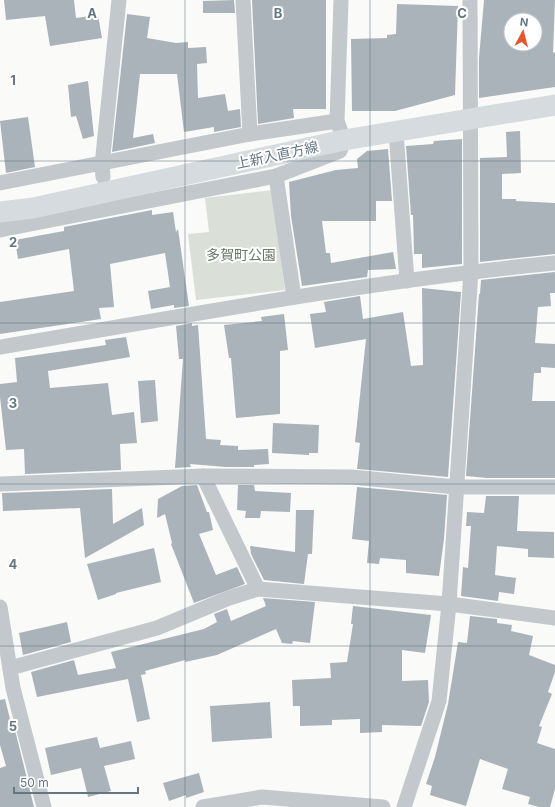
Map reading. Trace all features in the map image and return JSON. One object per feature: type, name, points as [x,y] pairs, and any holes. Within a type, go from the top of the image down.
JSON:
[{"type":"main road","name":"上新入直方線","points":[[0,212],[33,208],[344,140],[472,120],[555,105]]},
{"type":"street","points":[[102,171],[119,0]]},
{"type":"street","points":[[243,0],[250,134]]},
{"type":"street","points":[[0,230],[276,176],[340,151],[344,140],[337,121],[341,0]]},
{"type":"street","points":[[404,807],[439,701],[449,604],[471,271],[472,120],[470,0]]},
{"type":"street","points":[[0,183],[102,171],[250,134],[337,121]]},
{"type":"street","points":[[396,132],[407,281]]},
{"type":"street","points":[[276,176],[294,297]]},
{"type":"street","points":[[0,347],[294,297],[471,271],[555,263]]},
{"type":"street","points":[[203,476],[258,589]]},
{"type":"street","points":[[0,484],[203,476],[351,477],[456,487],[555,487]]},
{"type":"street","points":[[10,668],[157,628],[229,598],[258,589],[449,604],[555,618]]},
{"type":"street","points":[[0,607],[13,688],[44,807]]},
{"type":"street","points":[[203,807],[262,797],[383,807]]},
{"type":"green space","name":"多賀町公園","points":[[273,190],[285,290],[196,300],[188,234],[209,232],[205,198]]},
{"type":"building","points":[[4,0],[74,0],[76,18],[98,15],[102,38],[50,46],[45,16],[6,20]]},
{"type":"building","points":[[234,0],[235,13],[203,13],[203,1]]},
{"type":"building","points":[[252,0],[326,0],[326,109],[293,109],[294,118],[258,124]]},
{"type":"building","points":[[484,0],[555,0],[553,53],[555,52],[555,87],[479,98],[479,58]]},
{"type":"building","points":[[397,4],[458,6],[455,95],[395,111],[352,111],[351,39],[387,38],[387,35],[396,34]]},
{"type":"building","points":[[127,14],[150,17],[147,38],[176,43],[188,42],[188,48],[206,47],[207,63],[197,64],[198,98],[225,94],[228,111],[240,109],[241,127],[214,132],[214,127],[184,132],[177,74],[140,74],[133,138],[153,134],[155,143],[112,152]]},
{"type":"building","points":[[88,81],[94,136],[83,139],[76,116],[71,117],[68,85]]},
{"type":"building","points":[[28,117],[35,167],[6,173],[0,121]]},
{"type":"building","points":[[520,131],[521,173],[502,174],[502,199],[555,203],[555,254],[480,262],[480,158],[507,157],[506,132]]},
{"type":"building","points":[[462,139],[462,264],[422,268],[422,254],[414,254],[413,215],[411,215],[406,146],[433,144],[434,141]]},
{"type":"building","points":[[388,149],[392,201],[376,201],[376,221],[322,221],[326,253],[330,253],[331,263],[393,252],[396,269],[368,270],[367,277],[302,286],[291,216],[289,182],[336,170],[358,168],[357,159],[367,151]]},
{"type":"building","points":[[152,210],[152,215],[173,212],[176,232],[178,229],[189,306],[174,308],[174,305],[151,309],[148,291],[170,287],[165,253],[110,264],[114,307],[99,308],[101,319],[0,334],[0,302],[74,291],[69,249],[18,259],[15,240],[64,231],[64,227]]},
{"type":"building","points":[[555,272],[555,293],[550,293],[551,306],[538,307],[535,343],[555,344],[555,368],[541,367],[541,373],[534,373],[532,401],[555,401],[555,478],[487,478],[466,476],[481,280]]},
{"type":"building","points":[[422,288],[461,292],[448,477],[357,469],[360,443],[355,442],[366,339],[315,348],[310,314],[326,312],[324,302],[360,296],[363,319],[403,312],[411,366],[423,365]]},
{"type":"building","points":[[284,314],[288,350],[280,351],[280,414],[236,418],[231,358],[229,358],[224,325],[262,321],[261,317]]},
{"type":"building","points":[[192,323],[192,326],[198,325],[206,439],[221,440],[220,445],[238,446],[238,450],[268,449],[269,464],[254,465],[254,467],[226,467],[190,464],[191,467],[175,468],[183,359],[179,359],[176,326]]},
{"type":"building","points":[[126,337],[130,357],[48,371],[50,388],[108,383],[112,415],[134,412],[137,443],[120,444],[121,470],[25,474],[24,449],[6,450],[0,397],[0,384],[17,382],[15,358],[106,345],[105,340]]},
{"type":"building","points":[[155,380],[158,421],[141,423],[138,381]]},
{"type":"building","points":[[273,423],[319,425],[318,453],[309,453],[309,455],[272,453]]},
{"type":"building","points":[[197,485],[207,512],[209,512],[213,530],[199,534],[216,575],[237,567],[245,584],[194,603],[171,544],[165,514],[157,518],[158,499],[182,486]]},
{"type":"building","points":[[238,485],[254,485],[255,491],[291,493],[290,512],[261,511],[260,518],[245,518],[246,511],[237,510]]},
{"type":"building","points":[[357,487],[447,495],[444,539],[439,576],[406,573],[406,560],[380,558],[379,564],[367,563],[369,541],[352,539]]},
{"type":"building","points":[[112,489],[113,524],[142,508],[144,525],[85,558],[80,508],[3,511],[2,493]]},
{"type":"building","points":[[486,496],[519,496],[517,531],[554,532],[554,558],[528,557],[528,549],[497,546],[495,575],[516,578],[514,594],[499,592],[498,601],[461,596],[463,567],[468,568],[471,526],[466,526],[467,512],[484,513]]},
{"type":"building","points":[[296,510],[314,510],[312,554],[308,554],[304,584],[264,580],[251,554],[250,546],[295,552]]},
{"type":"building","points":[[154,548],[161,582],[116,593],[98,600],[87,564]]},
{"type":"building","points":[[263,598],[315,602],[310,643],[293,641],[292,644],[282,643],[276,629],[217,655],[185,662],[185,660],[145,671],[146,674],[141,675],[150,719],[137,722],[128,679],[37,697],[31,672],[74,660],[78,675],[116,668],[111,652],[204,629],[217,622],[214,614],[227,609],[231,621],[266,606]]},
{"type":"building","points":[[353,606],[431,615],[425,653],[402,650],[402,681],[428,680],[429,702],[421,726],[382,725],[382,732],[360,733],[360,719],[332,720],[332,725],[300,726],[300,706],[293,706],[292,680],[331,678],[330,663],[347,662],[353,624],[351,624]]},
{"type":"building","points":[[470,616],[497,619],[497,623],[512,625],[511,631],[533,636],[529,655],[555,665],[555,672],[548,692],[552,694],[539,726],[542,727],[537,743],[555,749],[555,789],[550,807],[539,807],[528,804],[530,797],[502,789],[508,769],[480,759],[466,806],[430,795],[432,786],[426,784],[435,757],[448,704],[458,642],[467,643]]},
{"type":"building","points":[[67,622],[71,642],[23,655],[19,633]]},
{"type":"building","points":[[5,699],[12,727],[14,726],[34,807],[0,807],[0,768],[6,766],[0,745],[0,700]]},
{"type":"building","points":[[270,702],[272,738],[212,742],[210,706]]},
{"type":"building","points":[[97,737],[100,748],[131,741],[135,759],[104,766],[111,791],[88,797],[81,768],[51,775],[45,748]]},
{"type":"building","points":[[199,773],[204,792],[186,798],[186,795],[169,801],[163,783]]}]
